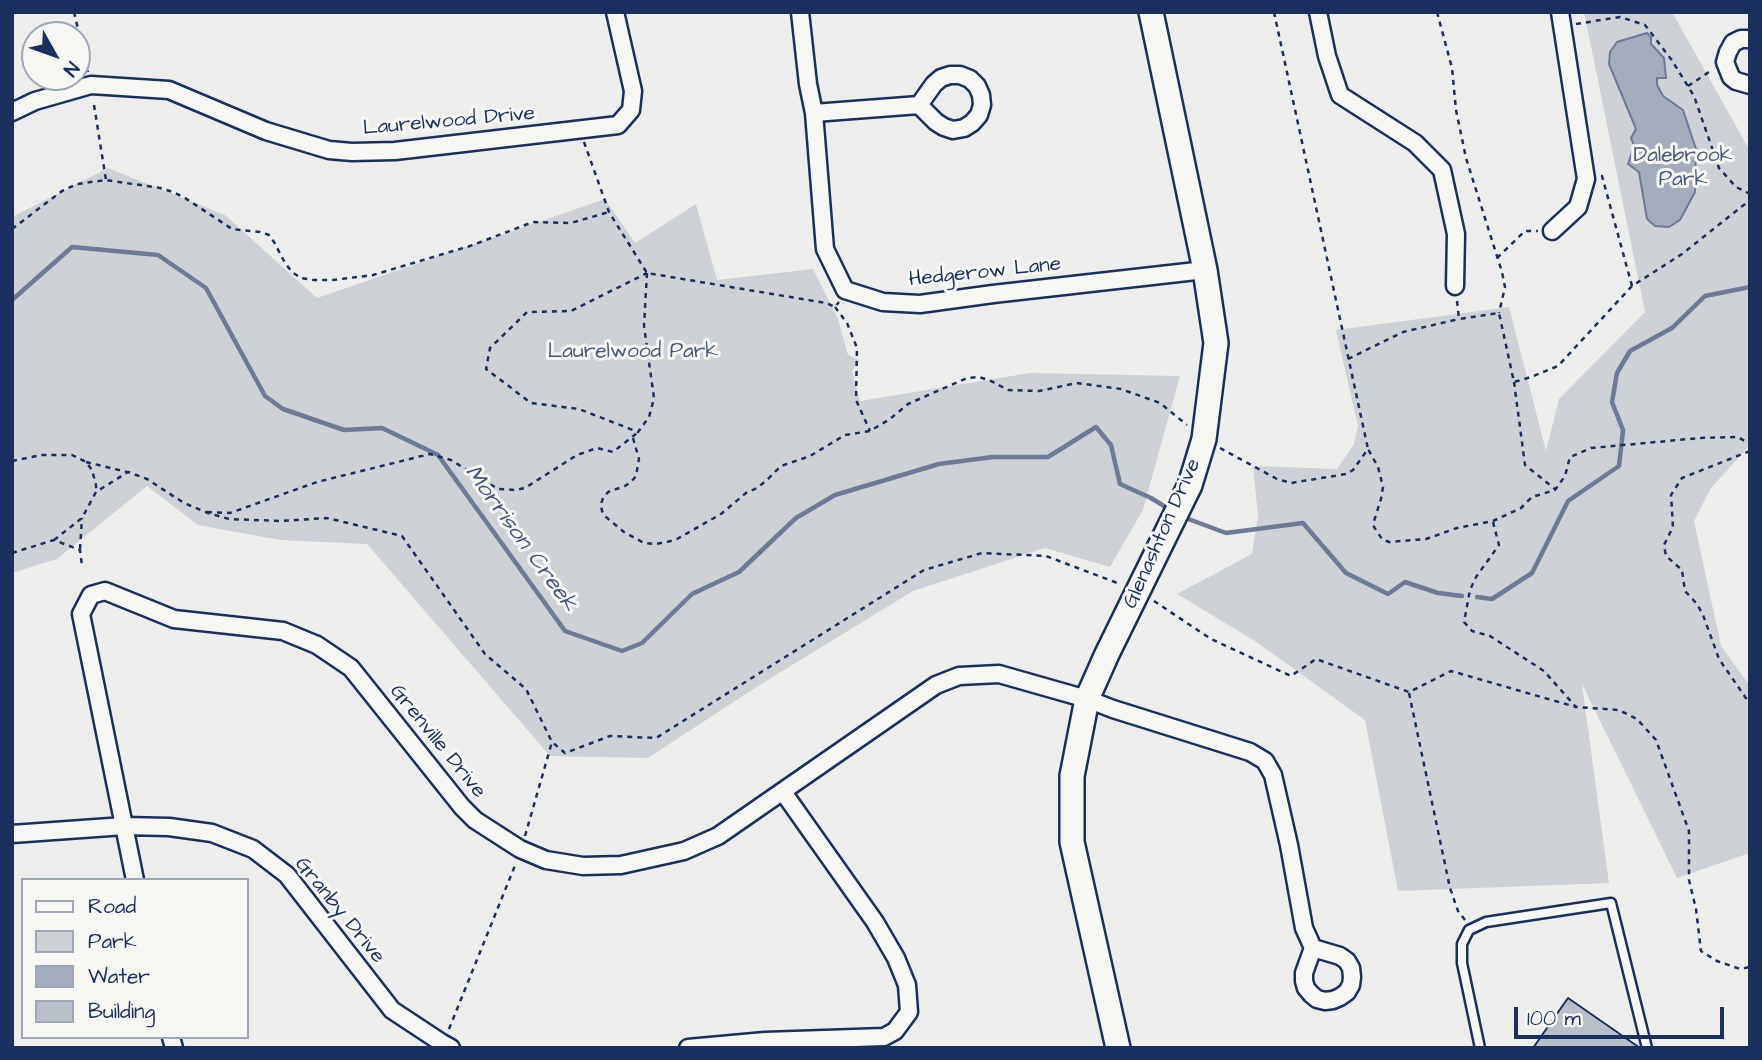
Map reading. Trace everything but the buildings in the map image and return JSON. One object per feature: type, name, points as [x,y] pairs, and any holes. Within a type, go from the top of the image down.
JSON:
[{"type":"street","name":"Laurelwood Drive","points":[[12,112],[35,101],[91,85],[169,90],[266,131],[329,150],[352,152],[395,150],[618,125],[631,110],[633,91],[615,12]]},
{"type":"street","name":"Hedgerow Lane","points":[[800,12],[814,113],[824,249],[845,290],[883,302],[920,304],[1205,270]]},
{"type":"street","name":"Glenashton Drive","points":[[1118,1048],[1072,842],[1072,776],[1087,699],[1189,485],[1204,439],[1216,343],[1205,270],[1151,12]]},
{"type":"street","points":[[1318,12],[1327,56],[1340,95],[1415,143],[1442,170],[1456,234],[1455,286]]},
{"type":"street","points":[[1552,231],[1578,207],[1586,179],[1561,19]]},
{"type":"street","points":[[1750,39],[1733,43],[1725,62],[1731,77],[1750,85]]},
{"type":"street","points":[[814,113],[919,105]]},
{"type":"street","name":"Grenville Drive","points":[[135,878],[81,614],[91,595],[106,591],[174,619],[283,631],[317,645],[351,668],[475,820],[520,849],[546,860],[583,866],[621,865],[684,851],[718,836],[936,685],[959,677],[999,674],[1087,699],[1250,752],[1265,761],[1273,775],[1304,928],[1313,948]]},
{"type":"street","points":[[688,1048],[765,1041],[884,1037],[895,1031],[909,1012],[906,985],[896,958],[876,922],[783,792]]},
{"type":"street","name":"Granby Drive","points":[[12,834],[124,826],[169,827],[212,833],[253,849],[287,875],[392,1010],[447,1046]]},
{"type":"lane","points":[[1480,1048],[1462,963],[1462,944],[1469,930],[1486,922],[1611,903],[1647,1048]]},
{"type":"path","points":[[1273,12],[1347,360],[1368,449],[1381,476],[1381,499],[1374,527],[1382,539],[1389,542],[1426,540],[1457,528],[1493,521],[1521,508],[1532,497],[1555,490],[1565,476],[1570,457],[1591,448],[1738,437],[1750,444]]},
{"type":"path","points":[[1437,12],[1452,68],[1456,110],[1466,158],[1504,286],[1499,313],[1514,382],[1525,465],[1555,490]]},
{"type":"path","points":[[1561,19],[1620,17],[1645,25],[1694,96],[1719,168],[1736,187],[1750,194]]},
{"type":"path","points":[[1688,86],[1725,62]]},
{"type":"path","points":[[94,104],[106,180]]},
{"type":"path","points":[[204,512],[230,513],[317,482],[430,454],[451,460],[498,489],[516,490],[525,488],[577,455],[597,448],[613,452],[633,438],[649,417],[654,398],[645,326],[647,273],[609,212],[583,142]]},
{"type":"path","points":[[1586,179],[1602,176],[1632,286]]},
{"type":"path","points":[[12,229],[62,191],[77,184],[106,180],[160,188],[173,192],[232,229],[269,235],[285,263],[301,278],[333,280],[373,275],[470,246],[533,222],[571,223],[609,212]]},
{"type":"path","points":[[1514,382],[1558,366],[1632,286],[1682,254],[1750,200]]},
{"type":"path","points":[[1497,258],[1525,231],[1552,231]]},
{"type":"path","points":[[638,432],[579,409],[531,403],[486,369],[490,348],[527,312],[571,311],[647,273],[826,303],[835,307],[847,323],[857,348],[856,400],[870,430]]},
{"type":"path","points":[[1455,286],[1459,319]]},
{"type":"path","points":[[835,307],[840,300]]},
{"type":"path","points":[[1347,360],[1403,332],[1499,313]]},
{"type":"path","points":[[633,438],[639,459],[635,476],[625,486],[608,492],[601,504],[602,511],[624,532],[644,543],[655,544],[677,538],[721,514],[746,493],[757,488],[781,466],[810,456],[845,435],[870,430],[890,419],[908,404],[967,378],[979,377],[1008,390],[1039,391],[1077,383],[1121,388],[1160,403],[1192,429]]},
{"type":"path","points":[[1220,447],[1277,480],[1291,482],[1346,474],[1353,470],[1368,449]]},
{"type":"path","points":[[1750,451],[1682,478],[1671,495],[1673,527],[1664,545],[1666,556],[1682,570],[1685,591],[1703,615],[1719,659],[1750,704]]},
{"type":"path","points":[[12,461],[42,455],[72,455],[86,462],[147,479],[184,503],[229,519],[282,521],[327,518],[402,536],[485,654],[526,689],[552,742],[565,753],[610,736],[656,738],[924,570],[982,554],[1046,556],[1138,591],[1211,639],[1291,676],[1316,659],[1409,692],[1451,671],[1576,707],[1619,710],[1637,719],[1656,740],[1689,831],[1689,880],[1701,951],[1717,961],[1740,969],[1750,967]]},
{"type":"path","points":[[86,462],[95,477],[96,492]]},
{"type":"path","points":[[12,553],[54,540],[82,518],[96,492],[128,472]]},
{"type":"path","points":[[82,518],[82,566]]},
{"type":"path","points":[[1493,521],[1499,545],[1470,590],[1464,622],[1472,631],[1490,636],[1544,671],[1576,707]]},
{"type":"path","points":[[54,540],[80,550]]},
{"type":"path","points":[[1409,692],[1450,888],[1458,911],[1472,928]]},
{"type":"path","points":[[447,1046],[449,1028],[520,849],[552,742]]},
{"type":"green space","name":"Dalebrook Park","points":[[1584,12],[1672,12],[1750,151],[1750,445],[1711,488],[1694,521],[1721,646],[1750,686],[1750,853],[1677,878],[1582,684],[1609,883],[1398,891],[1365,720],[1255,641],[1177,594],[1252,554],[1258,515],[1253,466],[1337,469],[1354,444],[1358,426],[1336,330],[1509,307],[1546,451],[1559,399],[1645,312]]},
{"type":"green space","name":"Laurelwood Park","points":[[108,168],[225,215],[317,298],[605,199],[635,243],[696,204],[717,280],[813,269],[838,319],[848,355],[859,360],[852,371],[860,401],[1030,373],[1180,376],[1143,510],[1110,567],[1045,548],[913,591],[758,686],[648,758],[550,756],[367,544],[280,540],[198,525],[147,486],[57,559],[12,573],[12,217]]},
{"type":"water","points":[[1647,33],[1651,37],[1651,44],[1664,58],[1666,78],[1657,78],[1657,85],[1663,96],[1683,110],[1696,149],[1695,192],[1680,220],[1669,227],[1655,226],[1647,219],[1639,172],[1628,164],[1634,146],[1631,138],[1636,129],[1609,64],[1610,52],[1617,42]]},
{"type":"waterway","name":"Morrison Creek","points":[[12,300],[72,247],[158,255],[206,288],[265,396],[283,409],[344,430],[382,428],[438,455],[565,631],[622,651],[642,643],[692,594],[739,572],[796,518],[835,495],[939,464],[993,457],[1048,457],[1096,427],[1111,445],[1120,484],[1169,509]]},
{"type":"waterway","name":"Morrison Creek","points":[[1477,597],[1492,599],[1532,573],[1568,501],[1619,466],[1623,430],[1612,402],[1617,373],[1630,351],[1672,328],[1705,296],[1750,287]]},
{"type":"waterway","name":"Morrison Creek","points":[[1183,517],[1226,533],[1303,523],[1346,573],[1388,594],[1405,582],[1438,593],[1462,596]]}]
